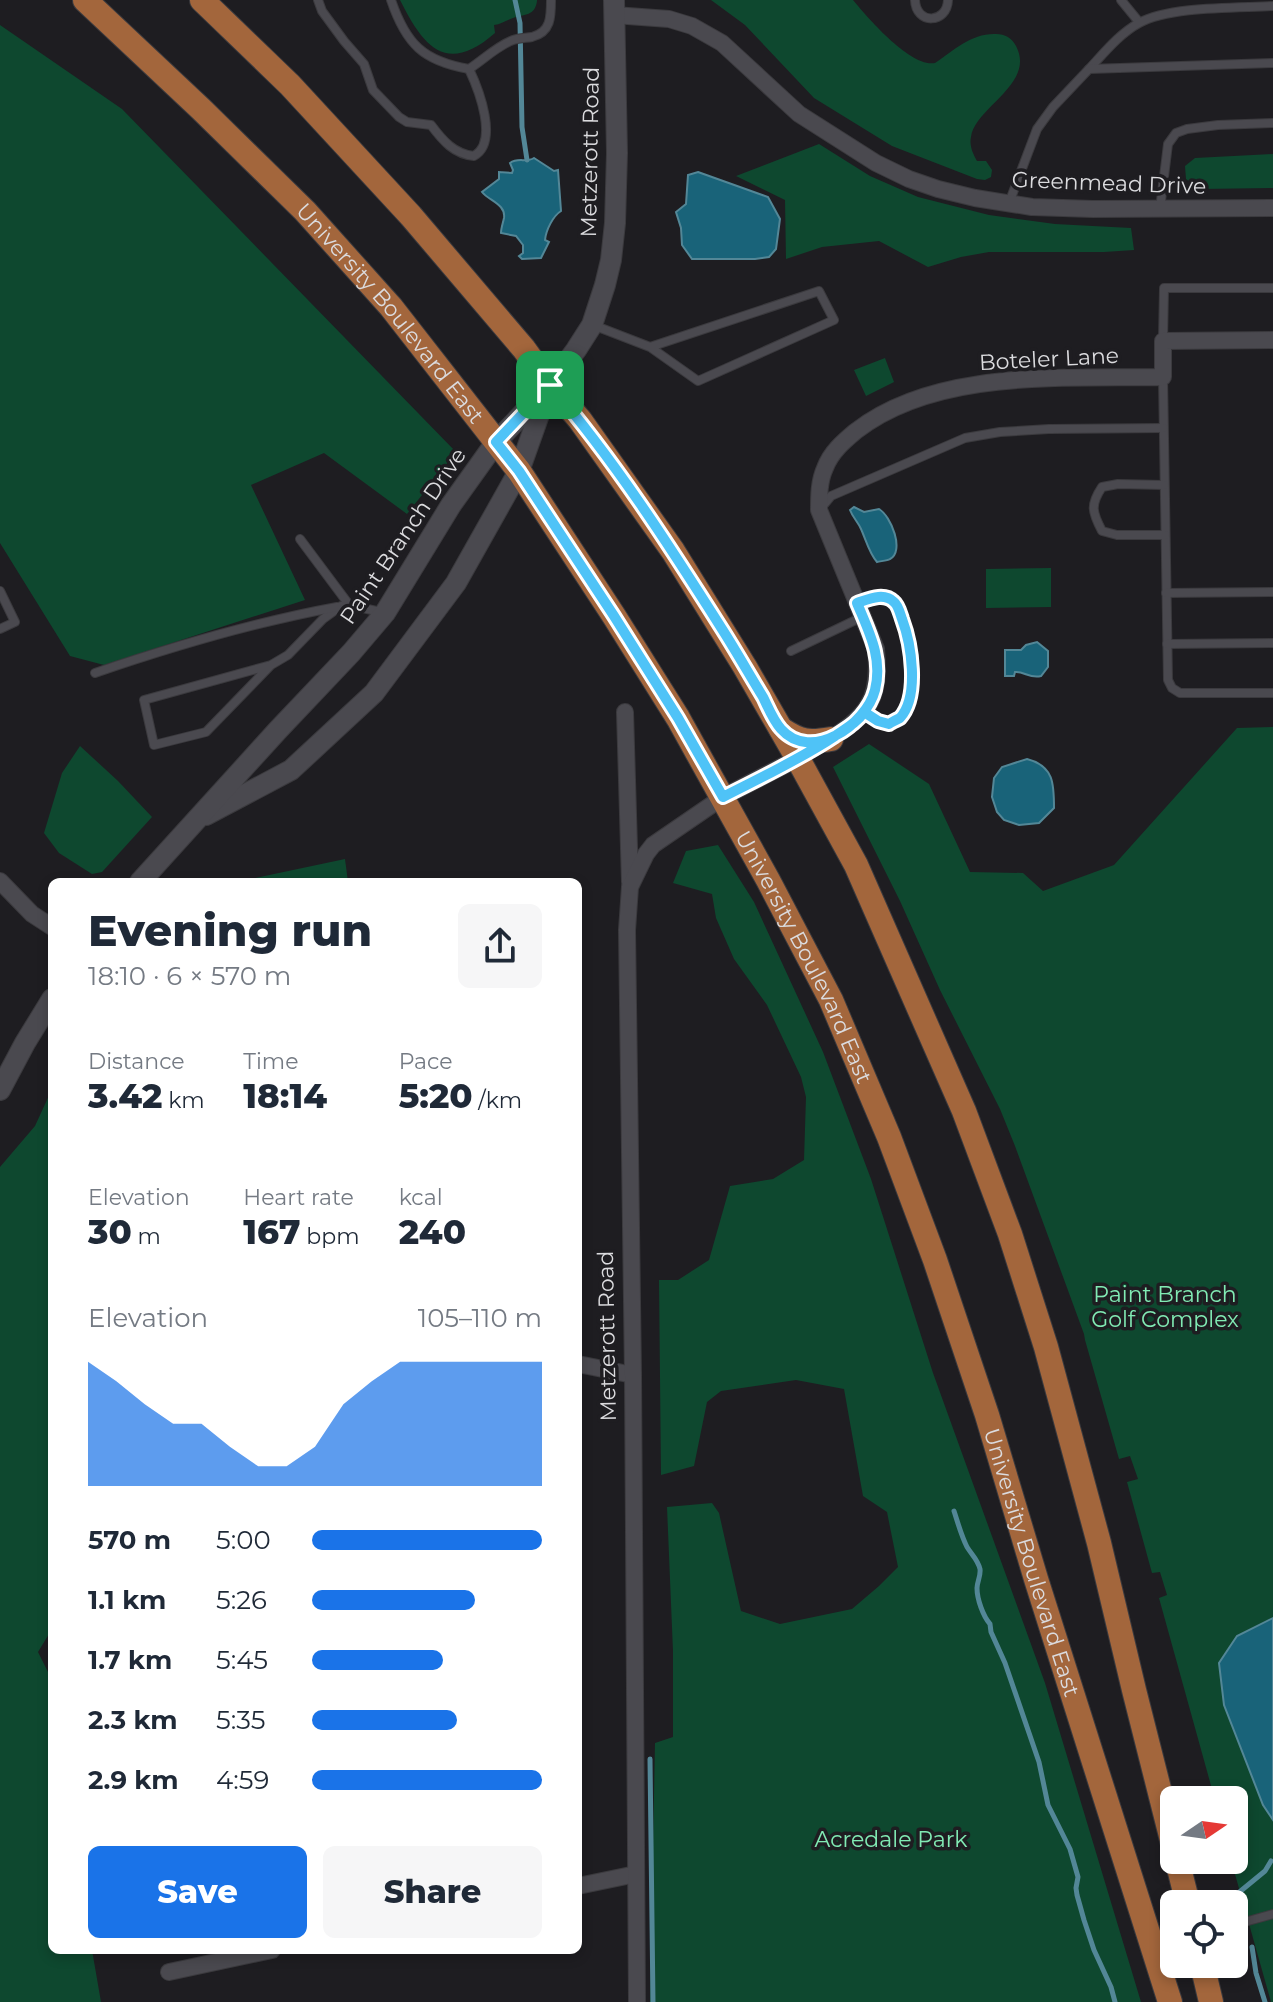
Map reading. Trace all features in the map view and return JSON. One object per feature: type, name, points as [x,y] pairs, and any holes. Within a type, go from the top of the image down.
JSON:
[{"type":"main road","name":"University Boulevard East","points":[[85,0],[305,211],[391,307],[519,471],[622,627],[723,797],[831,1000],[889,1137],[935,1260],[987,1415],[1036,1579],[1160,1935]]},
{"type":"main road","points":[[202,0],[290,85],[391,193],[580,420],[673,551],[745,667],[856,865],[964,1111],[1010,1234],[1046,1347],[1095,1528],[1160,1791]]},
{"type":"main road","points":[[781,729],[798,740],[812,742],[831,739]]},
{"type":"main road","name":"University Boulevard East","points":[[1167,1978],[1170,2002]]},
{"type":"main road","points":[[1205,1978],[1211,2002]]},
{"type":"street","name":"Metzerott Road","points":[[550,385],[592,325],[611,260],[617,153],[614,8]]},
{"type":"street","name":"Greenmead Drive","points":[[614,8],[692,26],[722,43],[799,114],[876,163],[938,189],[1009,204],[1059,208],[1273,208]]},
{"type":"street","points":[[1163,377],[1163,341],[1273,340]]},
{"type":"street","name":"Boteler Lane","points":[[798,759],[859,720],[874,694],[879,673],[876,649],[819,510],[824,468],[837,446],[868,422],[928,396],[969,385],[1014,380],[1163,377]]},
{"type":"street","name":"Paint Branch Drive","points":[[144,878],[385,613],[451,505],[496,442],[550,385]]},
{"type":"street","name":"Paint Branch Drive","points":[[192,823],[291,770],[374,693],[456,583],[519,471],[550,385]]},
{"type":"street","points":[[625,712],[630,887]]},
{"type":"street","name":"Metzerott Road","points":[[637,2002],[627,930],[630,887],[653,845],[723,797],[798,759]]},
{"type":"street","points":[[0,881],[32,914],[48,924]]},
{"type":"street","points":[[0,1090],[48,1006]]},
{"type":"street","points":[[582,1365],[633,1375]]},
{"type":"street","points":[[582,1885],[636,1874]]},
{"type":"street","points":[[169,1972],[253,1954]]},
{"type":"lane","points":[[318,0],[322,11],[364,64],[373,90],[399,117],[407,122],[431,125],[455,151],[474,156],[481,152],[487,131],[477,86],[469,69]]},
{"type":"lane","points":[[391,0],[398,20],[421,51],[445,65],[469,69],[513,40],[543,33],[550,24],[551,0]]},
{"type":"lane","points":[[915,0],[919,13],[935,19],[943,15],[948,0]]},
{"type":"lane","points":[[1121,0],[1139,22]]},
{"type":"lane","points":[[1009,204],[1037,129],[1089,69],[1139,22],[1172,12],[1248,4],[1273,6]]},
{"type":"lane","points":[[1089,69],[1273,63]]},
{"type":"lane","points":[[1160,209],[1168,144],[1176,133],[1218,125],[1273,123]]},
{"type":"lane","points":[[1163,341],[1164,288],[1273,288]]},
{"type":"lane","points":[[592,325],[650,347],[698,381],[834,320],[819,291],[650,347]]},
{"type":"lane","points":[[1163,377],[1168,680],[1172,688],[1180,693],[1273,693]]},
{"type":"lane","points":[[819,510],[831,496],[965,438],[1037,429],[1163,428]]},
{"type":"lane","points":[[1164,485],[1118,484],[1102,487],[1094,499],[1093,515],[1102,531],[1117,535],[1165,535]]},
{"type":"lane","points":[[300,539],[346,606]]},
{"type":"lane","points":[[0,591],[15,622],[0,629]]},
{"type":"lane","points":[[1166,593],[1273,592]]},
{"type":"lane","points":[[791,651],[860,610],[871,598],[885,597],[896,603],[907,632],[912,658],[907,704],[899,719],[889,724],[864,712]]},
{"type":"lane","points":[[95,673],[275,620],[346,606],[385,613]]},
{"type":"lane","points":[[271,665],[206,732],[154,745],[144,700],[271,665],[288,655],[323,619],[346,606]]},
{"type":"lane","points":[[1167,644],[1273,643]]},
{"type":"lane","points":[[1248,1921],[1273,1914]]},
{"type":"green space","points":[[400,0],[537,1],[529,14],[494,25],[495,33],[478,46],[449,54],[427,42]]},
{"type":"green space","points":[[711,0],[853,0],[902,50],[925,62],[935,63],[979,36],[996,34],[1008,37],[1016,46],[1020,60],[1018,72],[1012,84],[975,126],[971,140],[977,161],[986,161],[992,170],[991,177],[977,179],[892,146],[814,98],[745,25]]},
{"type":"green space","points":[[0,25],[122,109],[456,452],[407,514],[324,453],[251,485],[305,600],[104,665],[70,656],[0,543]]},
{"type":"green space","points":[[819,144],[870,176],[918,197],[989,215],[1055,224],[1131,228],[1134,250],[989,252],[928,267],[879,241],[822,247],[786,259],[785,200],[736,176]]},
{"type":"green space","points":[[1273,154],[1273,188],[1200,189],[1186,179],[1185,166],[1195,158]]},
{"type":"green space","points":[[885,358],[894,382],[866,396],[854,370]]},
{"type":"green space","points":[[1051,568],[1051,607],[986,608],[986,569]]},
{"type":"green space","name":"Paint Branch Golf Complex","points":[[1273,727],[1273,2002],[1248,1920],[1248,1890],[1239,1890],[1235,1874],[1248,1874],[1248,1786],[1211,1786],[1159,1598],[1167,1595],[1160,1572],[1152,1573],[1127,1482],[1138,1479],[1130,1456],[1119,1459],[1084,1334],[1015,1146],[1000,1109],[833,767],[869,744],[929,784],[970,872],[1023,873],[1043,891],[1114,865],[1237,728]]},
{"type":"green space","points":[[80,746],[152,817],[102,872],[92,874],[59,853],[44,833],[62,773]]},
{"type":"green space","name":"Acredale Park","points":[[718,845],[754,902],[823,1052],[871,1179],[933,1373],[1045,1683],[1141,2002],[650,2002],[655,1743],[673,1737],[667,1507],[712,1503],[719,1513],[741,1611],[780,1624],[852,1609],[898,1567],[887,1512],[863,1496],[844,1389],[796,1380],[721,1391],[707,1402],[694,1466],[661,1475],[659,1280],[678,1280],[709,1260],[730,1186],[773,1179],[804,1160],[806,1097],[801,1077],[767,1005],[734,959],[716,918],[712,894],[673,883],[686,851]]},
{"type":"green space","points":[[345,859],[347,878],[255,878]]},
{"type":"green space","points":[[48,1098],[48,1636],[38,1652],[48,1672],[48,1954],[93,1954],[101,2002],[0,2002],[0,1167],[35,1126]]},
{"type":"water","points":[[534,158],[554,171],[558,170],[561,211],[548,228],[545,240],[549,242],[541,258],[522,259],[519,256],[523,253],[523,245],[516,236],[501,233],[502,209],[482,192],[499,179],[499,172],[512,173],[510,163]]},
{"type":"water","points":[[698,172],[768,197],[780,219],[776,249],[769,257],[692,259],[682,245],[676,212],[686,204],[688,175]]},
{"type":"water","points":[[854,507],[864,512],[879,509],[884,513],[895,534],[896,549],[890,559],[877,562],[874,558],[850,510]]},
{"type":"water","points":[[1037,642],[1048,651],[1048,667],[1041,676],[1015,672],[1014,676],[1005,676],[1005,650],[1021,650]]},
{"type":"water","points":[[1027,759],[1043,766],[1051,777],[1054,808],[1039,823],[1019,825],[1004,820],[997,812],[992,797],[994,778],[1002,767]]},
{"type":"water","points":[[1273,1618],[1273,1820],[1263,1805],[1224,1705],[1219,1663],[1237,1636]]},
{"type":"waterway","points":[[515,0],[520,23],[522,127],[527,160]]},
{"type":"waterway","points":[[954,1511],[965,1542],[979,1566],[979,1602],[1005,1663],[1039,1762],[1048,1805],[1070,1849],[1078,1877],[1076,1888],[1084,1920],[1115,2002]]},
{"type":"waterway","points":[[650,1759],[653,2002]]},
{"type":"waterway","points":[[1242,1890],[1265,1871],[1271,1861]]},
{"type":"waterway","points":[[1252,1947],[1265,2002]]},
{"type":"route","points":[[550,385],[496,442],[519,471],[614,616],[723,797],[798,759],[831,739],[859,720],[864,712],[889,724],[899,719],[907,704],[911,684],[912,658],[907,632],[896,603],[885,597],[871,598],[857,603],[876,649],[879,673],[874,694],[859,720],[831,739],[812,742],[798,740],[781,729],[673,551],[580,420],[550,385]]}]
